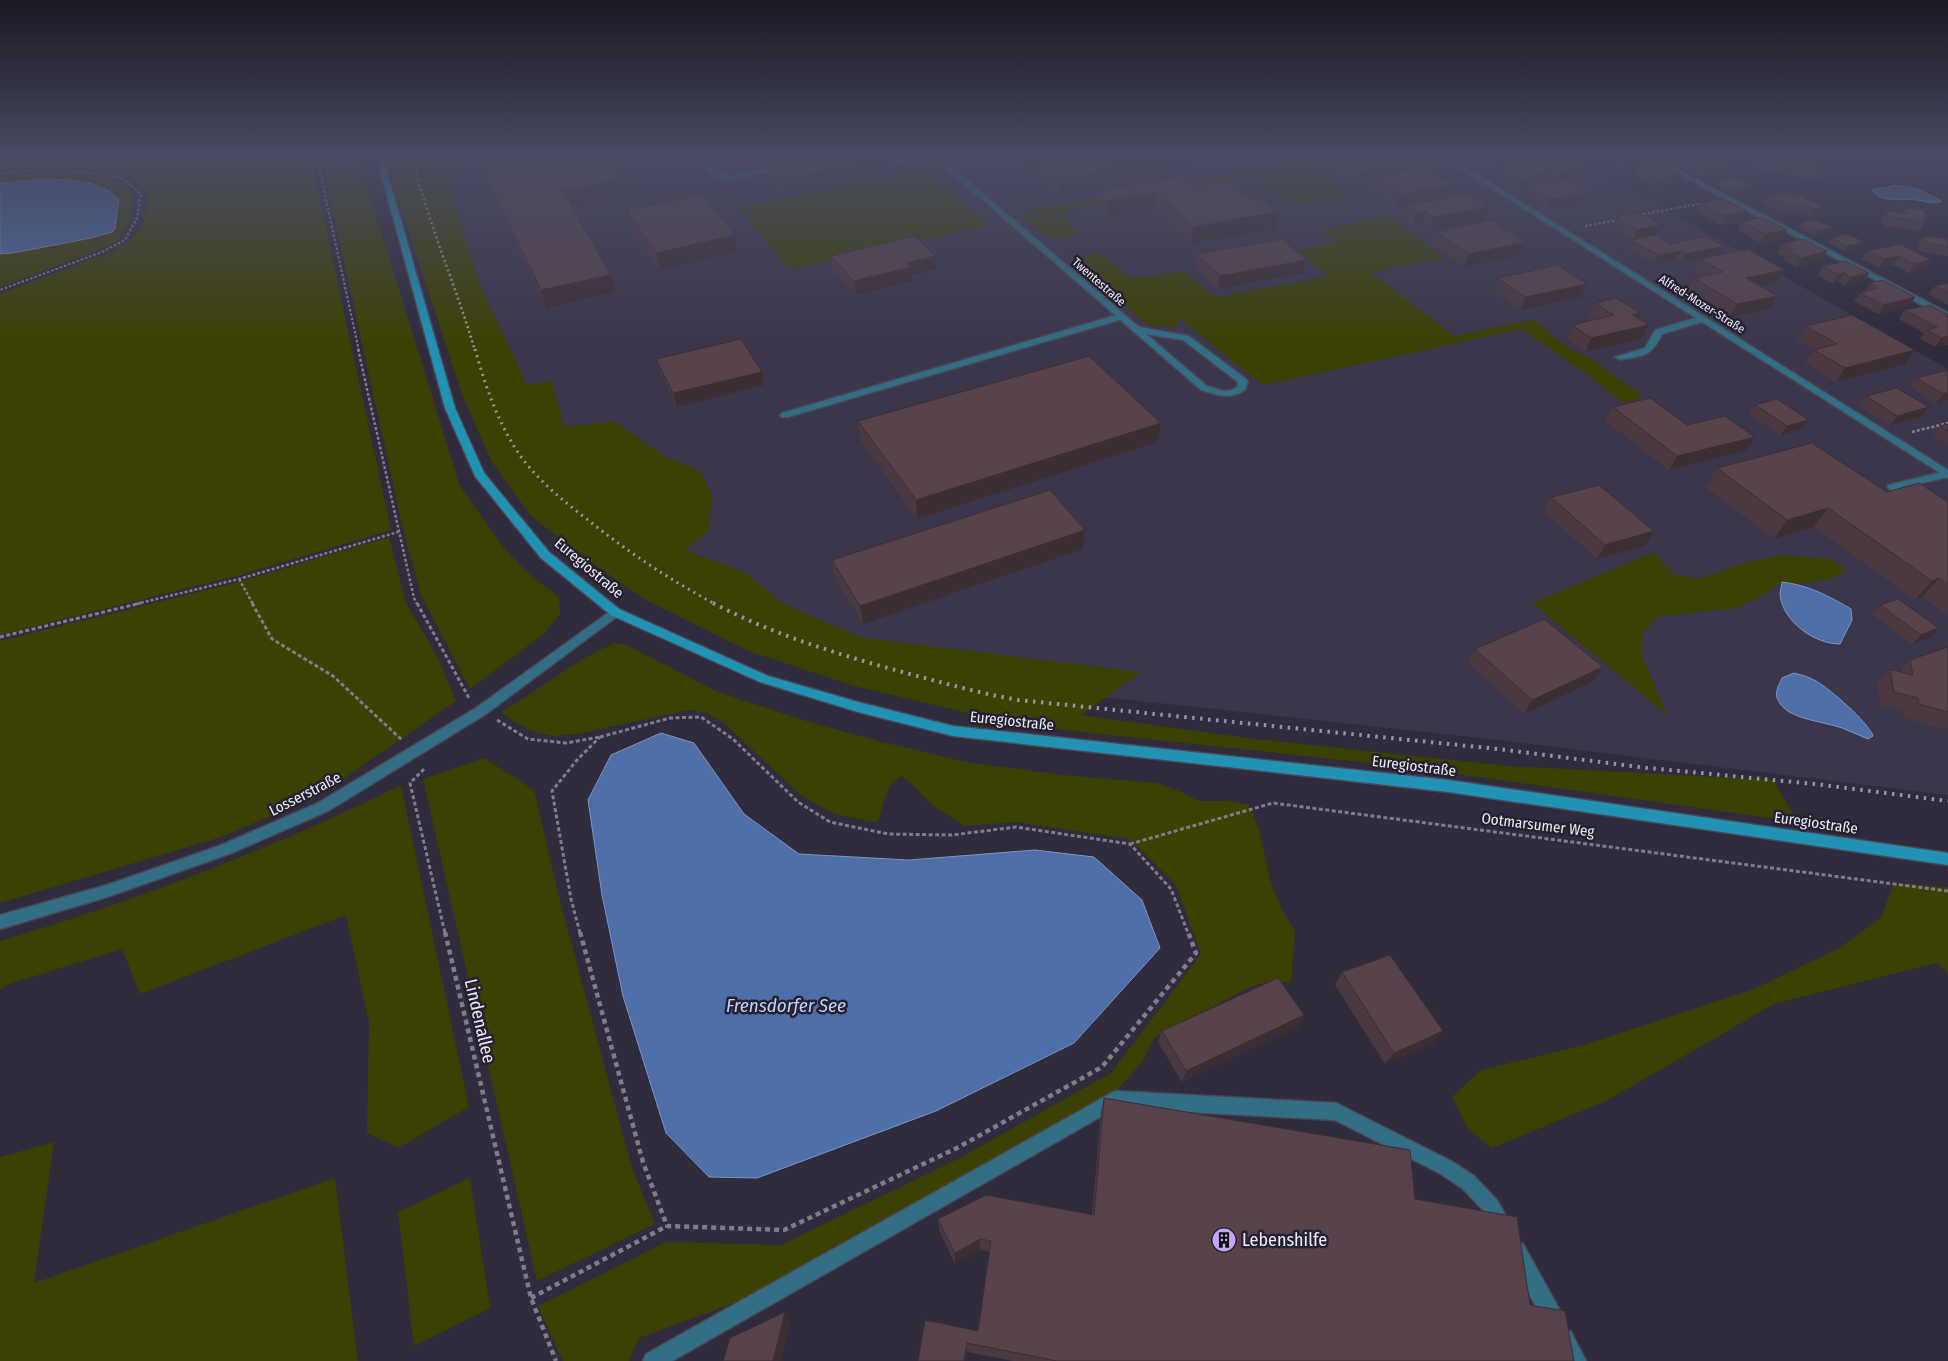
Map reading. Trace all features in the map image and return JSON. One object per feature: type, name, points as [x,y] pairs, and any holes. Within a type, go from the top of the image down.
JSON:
[{"type":"main road","name":"Euregiostraße","points":[[397,219],[450,408],[478,474],[545,555],[615,612],[764,679],[858,708],[954,731],[1448,786],[1948,859]]},
{"type":"street","name":"Twentestraße","points":[[1007,219],[1120,317],[1134,329],[1204,388],[1224,394],[1234,393],[1242,388],[1243,381],[1186,338],[1134,329]]},
{"type":"street","name":"Alfred-Mozer-Straße","points":[[1544,219],[1947,474]]},
{"type":"street","points":[[1765,219],[1948,316]]},
{"type":"street","points":[[785,415],[1120,317]]},
{"type":"street","points":[[1620,357],[1647,351],[1654,345],[1658,332],[1702,319]]},
{"type":"street","points":[[1916,503],[1892,487],[1947,474]]},
{"type":"street","name":"Losserstraße","points":[[0,922],[107,891],[224,850],[324,807],[414,750],[481,711],[615,612]]},
{"type":"street","points":[[653,1361],[1115,1099],[1336,1112],[1447,1168],[1468,1182],[1491,1206],[1576,1361]]},
{"type":"path","points":[[0,290],[102,252],[125,240],[137,219]]},
{"type":"path","points":[[1562,230],[1620,219]]},
{"type":"path","points":[[1890,438],[1948,423]]},
{"type":"path","points":[[0,637],[239,579],[398,532]]},
{"type":"path","points":[[239,579],[272,639],[333,676],[414,750]]},
{"type":"path","points":[[531,1298],[667,1226],[643,1162],[571,899],[552,791],[576,760],[600,738]]},
{"type":"path","name":"Lindenallee","points":[[429,764],[410,783],[531,1298],[556,1361]]},
{"type":"path","name":"Ootmarsumer Weg","points":[[667,1226],[784,1230],[957,1148],[1102,1066],[1196,953],[1171,888],[1130,844],[1273,803],[1948,891]]},
{"type":"shaded area","points":[[70,219],[130,219],[128,225],[113,245],[0,287],[0,254],[47,246]]},
{"type":"shaded area","points":[[144,219],[324,219],[391,530],[243,574],[0,635],[0,294],[113,251],[125,244],[134,235]]},
{"type":"shaded area","points":[[334,219],[377,219],[460,486],[503,547],[529,574],[559,597],[560,614],[545,633],[470,689],[421,595],[403,529]]},
{"type":"shaded area","points":[[405,219],[459,219],[480,285],[527,385],[552,381],[564,427],[614,421],[666,457],[699,470],[712,494],[708,531],[685,550],[744,572],[782,603],[860,637],[1141,672],[1081,715],[1255,739],[1508,766],[1773,780],[1798,822],[1406,767],[1072,731],[993,719],[854,686],[748,651],[646,600],[580,555],[530,515],[492,462],[463,397]]},
{"type":"shaded area","points":[[410,219],[1681,219],[1948,369],[1948,795],[1481,738],[1001,686],[793,626],[632,547],[503,409]]},
{"type":"shaded area","points":[[748,219],[982,219],[989,225],[789,270]]},
{"type":"shaded area","points":[[1025,219],[1066,219],[1079,234],[1063,239],[1050,237]]},
{"type":"shaded area","points":[[1376,219],[1392,219],[1443,258],[1371,272],[1454,336],[1531,320],[1537,321],[1571,350],[1592,359],[1640,393],[1638,401],[1621,402],[1588,375],[1522,329],[1268,384],[1258,382],[1180,318],[1175,328],[1147,324],[1072,262],[1093,254],[1101,255],[1132,278],[1184,271],[1215,297],[1329,276],[1297,250],[1337,242],[1322,229]]},
{"type":"shaded area","points":[[389,537],[406,603],[437,656],[456,701],[317,797],[218,838],[0,903],[0,641],[235,583]]},
{"type":"shaded area","points":[[1654,552],[1674,574],[1699,579],[1747,562],[1783,555],[1831,559],[1847,571],[1829,579],[1801,584],[1782,582],[1758,598],[1737,608],[1657,617],[1643,632],[1641,654],[1668,716],[1532,603]]},
{"type":"shaded area","points":[[615,643],[624,644],[718,692],[809,722],[878,741],[971,763],[1064,775],[1157,783],[1199,801],[1229,801],[1249,805],[1259,829],[1271,883],[1283,912],[1295,930],[1291,983],[1271,981],[1250,987],[1155,1037],[1142,1062],[1114,1094],[821,1271],[639,1338],[629,1361],[563,1361],[538,1306],[666,1242],[781,1245],[958,1159],[1111,1073],[1201,954],[1176,885],[1130,839],[1016,822],[964,826],[932,805],[912,784],[901,776],[889,786],[877,823],[835,814],[803,797],[724,723],[707,713],[689,710],[577,734],[552,736],[532,731],[514,722],[501,712],[585,658]]},
{"type":"shaded area","points":[[484,758],[534,790],[560,901],[632,1168],[655,1224],[537,1281],[423,779]]},
{"type":"shaded area","points":[[401,785],[469,1107],[398,1148],[367,1133],[369,1022],[346,915],[140,994],[122,949],[6,985],[0,990],[0,941],[103,908],[204,872],[303,831]]},
{"type":"shaded area","points":[[1894,883],[1948,887],[1948,974],[1937,963],[1774,1004],[1608,1100],[1492,1148],[1468,1129],[1452,1097],[1481,1070],[1587,1044],[1754,989],[1839,948],[1881,918]]},
{"type":"shaded area","points":[[54,1142],[34,1283],[335,1178],[358,1361],[0,1361],[0,1157]]},
{"type":"shaded area","points":[[470,1178],[490,1308],[414,1346],[398,1212]]},
{"type":"water","points":[[0,219],[116,219],[115,229],[112,232],[91,238],[0,254]]},
{"type":"water","points":[[1782,582],[1818,592],[1851,609],[1852,620],[1840,644],[1820,640],[1793,622],[1782,604],[1780,594]]},
{"type":"water","points":[[1794,673],[1813,680],[1830,691],[1857,715],[1873,736],[1868,739],[1839,727],[1799,716],[1783,707],[1777,697],[1777,689],[1782,678]]},
{"type":"water","name":"Frensdorfer See","points":[[661,733],[694,743],[744,814],[799,854],[909,860],[1035,850],[1094,857],[1142,900],[1160,948],[1074,1043],[936,1111],[757,1178],[709,1177],[666,1133],[623,996],[602,895],[588,800],[611,755]]},
{"type":"building","points":[[507,219],[579,219],[611,275],[541,290]]},
{"type":"building","points":[[633,219],[722,219],[735,235],[656,253]]},
{"type":"building","points":[[1185,219],[1241,219],[1194,227]]},
{"type":"building","points":[[1618,219],[1650,219],[1662,225],[1637,230]]},
{"type":"building","points":[[1765,219],[1787,230],[1766,234],[1742,222]]},
{"type":"building","points":[[1900,219],[1924,219],[1925,222]]},
{"type":"building","points":[[1491,220],[1525,242],[1469,254],[1436,232]]},
{"type":"building","points":[[1816,220],[1832,228],[1817,231],[1801,223]]},
{"type":"building","points":[[1847,234],[1865,242],[1848,246],[1831,238]]},
{"type":"building","points":[[1655,235],[1670,244],[1706,236],[1724,246],[1687,254],[1681,251],[1658,255],[1631,240]]},
{"type":"building","points":[[914,236],[936,256],[907,263],[912,267],[854,281],[831,256]]},
{"type":"building","points":[[1923,236],[1948,239],[1948,247],[1926,243]]},
{"type":"building","points":[[1282,239],[1307,260],[1220,276],[1197,254]]},
{"type":"building","points":[[1803,239],[1827,251],[1801,258],[1788,251],[1794,250],[1782,244]]},
{"type":"building","points":[[1900,244],[1931,260],[1915,264],[1899,256],[1885,259],[1868,251]]},
{"type":"building","points":[[1748,249],[1785,270],[1746,278],[1777,296],[1737,304],[1694,278],[1723,272],[1700,259]]},
{"type":"building","points":[[1846,261],[1869,273],[1851,277],[1844,273],[1839,275],[1823,266]]},
{"type":"building","points":[[1558,265],[1587,284],[1525,297],[1498,278]]},
{"type":"building","points":[[1883,280],[1915,297],[1884,305],[1860,293],[1878,288],[1870,283]]},
{"type":"building","points":[[1948,283],[1948,293],[1935,286]]},
{"type":"building","points":[[1616,298],[1640,313],[1633,315],[1649,325],[1591,338],[1572,325],[1614,315],[1595,303]]},
{"type":"building","points":[[1930,305],[1948,315],[1945,316],[1948,318],[1948,336],[1941,338],[1927,330],[1937,327],[1905,310]]},
{"type":"building","points":[[1852,315],[1915,350],[1845,368],[1814,350],[1837,344],[1806,326]]},
{"type":"building","points":[[741,339],[762,372],[673,393],[656,359]]},
{"type":"building","points":[[1089,356],[1161,423],[916,500],[858,421]]},
{"type":"building","points":[[1948,370],[1948,392],[1944,394],[1916,378]]},
{"type":"building","points":[[1897,388],[1929,407],[1897,416],[1866,396]]},
{"type":"building","points":[[1650,398],[1687,425],[1725,416],[1755,437],[1677,456],[1613,407]]},
{"type":"building","points":[[1777,399],[1809,420],[1787,426],[1755,405]]},
{"type":"building","points":[[1948,424],[1948,431],[1940,426]]},
{"type":"building","points":[[1812,443],[1887,492],[1919,483],[1948,502],[1948,584],[1939,578],[1932,581],[1828,508],[1787,520],[1717,468]]},
{"type":"building","points":[[1599,485],[1654,531],[1605,545],[1551,497]]},
{"type":"building","points":[[1050,490],[1085,530],[860,606],[832,560]]},
{"type":"building","points":[[1898,599],[1939,628],[1921,635],[1880,605]]},
{"type":"building","points":[[1544,619],[1603,667],[1532,700],[1475,649]]},
{"type":"building","points":[[1948,647],[1948,712],[1919,704],[1918,698],[1894,692],[1890,669],[1913,675],[1910,660]]},
{"type":"building","points":[[1390,955],[1443,1031],[1394,1053],[1342,972]]},
{"type":"building","points":[[1278,978],[1304,1015],[1186,1071],[1162,1031]]},
{"type":"building","name":"Lebenshilfe","points":[[1104,1098],[1410,1150],[1415,1199],[1517,1217],[1530,1305],[1565,1311],[1574,1361],[1057,1361],[967,1343],[964,1361],[918,1361],[925,1320],[978,1331],[991,1241],[980,1239],[955,1253],[938,1219],[986,1195],[1094,1215]]},
{"type":"building","points":[[785,1312],[773,1361],[723,1361],[730,1338]]},
{"type":"railway","points":[[431,219],[475,351]]},
{"type":"railway","points":[[475,349],[487,389],[503,427],[524,461],[568,505],[618,543],[650,565],[714,604]]},
{"type":"railway","points":[[714,604],[776,632],[840,654],[951,685],[1018,700],[1498,749],[1648,768],[1815,784],[1948,801]]},
{"type":"place","name":"Lebenshilfe","points":[[1224,1240]]}]
